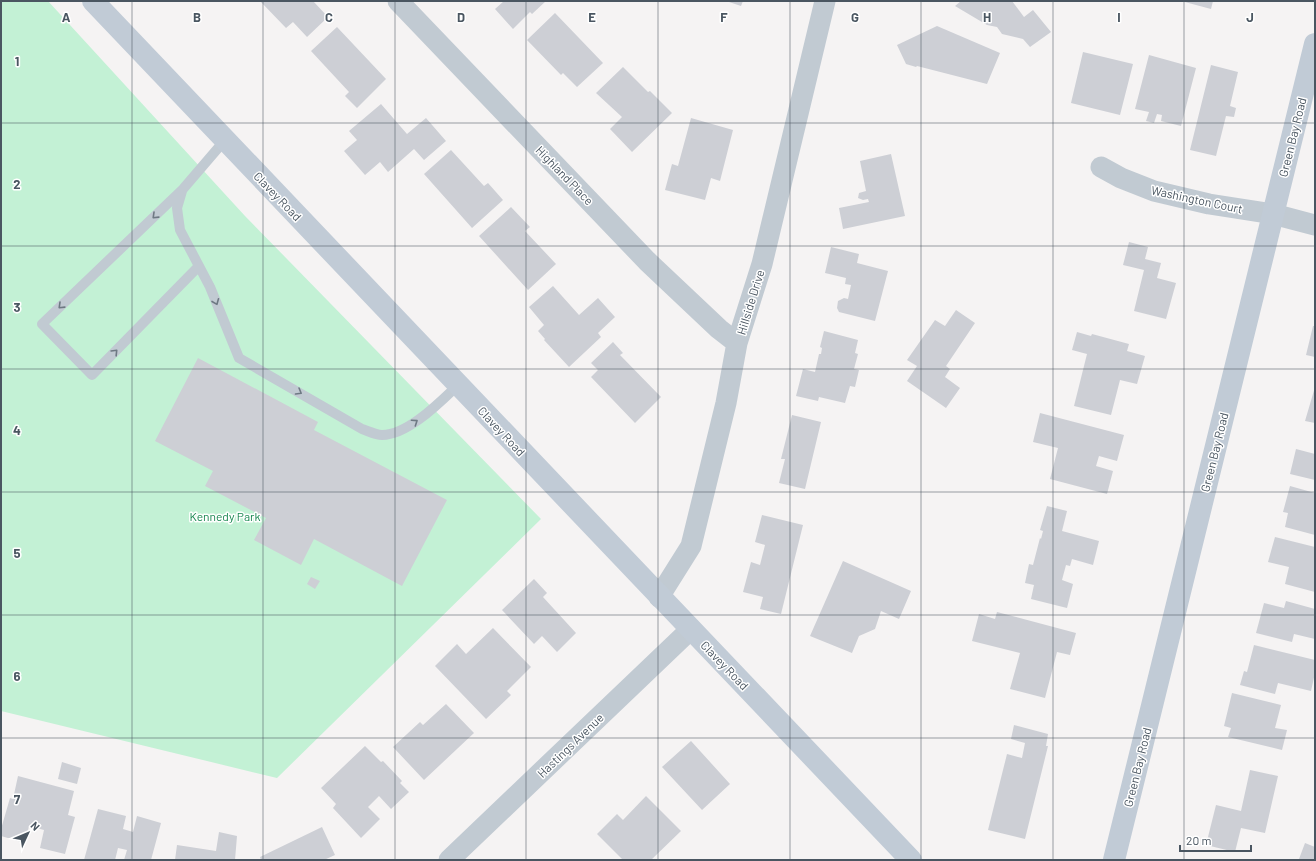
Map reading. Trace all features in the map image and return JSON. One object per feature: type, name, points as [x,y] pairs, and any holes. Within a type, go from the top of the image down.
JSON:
[{"type":"main road","name":"Clavey Road","points":[[93,1],[911,860]]},
{"type":"main road","name":"Green Bay Road","points":[[1114,860],[1315,44]]},
{"type":"street","name":"Highland Place","points":[[398,1],[647,261],[719,329],[737,343]]},
{"type":"street","name":"Hillside Drive","points":[[659,597],[690,546],[726,403],[737,343],[762,264],[826,1]]},
{"type":"street","name":"Washington Court","points":[[1101,167],[1120,178],[1154,191],[1209,204],[1273,214],[1315,225]]},
{"type":"street","name":"Hastings Avenue","points":[[449,860],[691,629]]},
{"type":"lane","points":[[198,267],[92,375],[42,324],[183,189],[225,140]]},
{"type":"lane","points":[[183,189],[176,208],[180,230],[198,267],[210,287],[239,358],[362,428],[380,435],[400,431],[427,414],[458,385]]},
{"type":"green space","name":"Kennedy Park","points":[[1,1],[48,1],[245,216],[541,519],[277,778],[1,711]]},
{"type":"building","points":[[260,1],[313,1],[328,17],[307,37],[293,22],[286,28]]},
{"type":"building","points":[[504,1],[546,1],[532,14],[530,12],[513,29],[495,9]]},
{"type":"building","points":[[726,1],[743,1],[741,6]]},
{"type":"building","points":[[961,1],[1012,1],[1024,17],[1033,10],[1051,32],[1030,47],[1023,39],[1002,34],[997,27],[987,25],[955,6]]},
{"type":"building","points":[[1181,1],[1213,1],[1211,9]]},
{"type":"building","points":[[555,13],[603,63],[577,87],[563,73],[561,75],[527,40]]},
{"type":"building","points":[[937,26],[1000,53],[987,84],[906,64],[897,45]]},
{"type":"building","points":[[337,27],[386,79],[357,108],[345,96],[349,92],[311,51]]},
{"type":"building","points":[[1083,52],[1133,64],[1120,115],[1071,103]]},
{"type":"building","points":[[1149,55],[1196,68],[1181,126],[1161,121],[1162,115],[1157,114],[1154,123],[1146,121],[1149,112],[1135,109]]},
{"type":"building","points":[[1211,65],[1238,72],[1230,106],[1236,108],[1234,117],[1226,116],[1216,156],[1190,150]]},
{"type":"building","points":[[623,67],[672,113],[632,152],[610,129],[622,117],[596,93]]},
{"type":"building","points":[[381,104],[407,134],[426,118],[446,141],[424,160],[414,149],[388,172],[380,162],[365,175],[344,151],[357,140],[349,131]]},
{"type":"building","points":[[691,118],[733,130],[720,181],[711,178],[705,200],[665,190],[672,164],[678,166]]},
{"type":"building","points":[[451,150],[484,186],[488,183],[503,200],[472,228],[424,174]]},
{"type":"building","points":[[891,154],[905,216],[843,229],[839,208],[869,202],[868,199],[863,200],[858,198],[859,193],[866,191],[860,161]]},
{"type":"building","points":[[511,207],[530,227],[525,231],[556,264],[528,290],[479,236]]},
{"type":"building","points":[[1129,242],[1148,247],[1145,259],[1161,263],[1157,278],[1176,283],[1166,319],[1134,311],[1144,270],[1123,265]]},
{"type":"building","points":[[831,247],[859,254],[857,263],[888,271],[875,321],[839,312],[837,308],[838,301],[844,298],[848,299],[851,285],[845,284],[846,278],[825,273]]},
{"type":"building","points":[[553,286],[579,315],[598,298],[615,317],[598,333],[601,337],[569,367],[544,340],[545,339],[538,331],[544,325],[529,307]]},
{"type":"building","points":[[956,310],[975,323],[946,366],[950,369],[945,377],[960,388],[946,408],[907,381],[917,366],[907,360],[935,320],[945,326]]},
{"type":"building","points":[[1313,326],[1315,326],[1315,357],[1306,355]]},
{"type":"building","points":[[824,331],[858,340],[855,353],[858,354],[854,369],[859,370],[855,387],[850,386],[845,403],[819,397],[818,401],[796,396],[803,369],[815,372],[819,354],[821,354],[822,348],[820,347]]},
{"type":"building","points":[[1077,332],[1091,336],[1092,334],[1129,344],[1127,351],[1145,356],[1137,384],[1120,380],[1111,415],[1074,406],[1087,354],[1072,350]]},
{"type":"building","points":[[613,342],[623,353],[620,355],[661,397],[635,423],[591,377],[598,370],[591,363]]},
{"type":"building","points":[[198,358],[318,422],[314,430],[447,500],[402,586],[314,539],[301,565],[254,540],[266,518],[205,486],[213,471],[155,441]]},
{"type":"building","points":[[1315,387],[1315,423],[1305,421]]},
{"type":"building","points":[[1040,413],[1124,435],[1117,461],[1099,456],[1096,466],[1113,471],[1107,494],[1050,479],[1058,448],[1033,442]]},
{"type":"building","points":[[792,415],[821,422],[805,489],[779,483],[785,459],[781,459]]},
{"type":"building","points":[[1296,449],[1315,454],[1315,480],[1290,474]]},
{"type":"building","points":[[1290,486],[1315,493],[1315,535],[1285,527],[1288,513],[1283,512]]},
{"type":"building","points":[[1047,506],[1067,511],[1062,531],[1099,541],[1093,565],[1072,559],[1070,566],[1066,565],[1062,580],[1073,584],[1067,608],[1031,599],[1034,585],[1025,583],[1029,564],[1033,565],[1040,538],[1041,539],[1043,531],[1040,530]]},
{"type":"building","points":[[762,515],[803,525],[781,614],[760,609],[763,597],[743,592],[751,562],[760,565],[765,545],[755,542]]},
{"type":"building","points":[[1275,537],[1315,547],[1315,592],[1285,584],[1289,567],[1268,562]]},
{"type":"building","points":[[843,561],[911,591],[899,619],[881,611],[875,629],[859,636],[852,653],[810,636]]},
{"type":"building","points":[[311,577],[320,581],[315,589],[307,584]]},
{"type":"building","points":[[534,579],[547,593],[543,597],[576,633],[557,652],[542,636],[534,644],[502,610]]},
{"type":"building","points":[[1286,601],[1315,609],[1315,639],[1294,634],[1292,642],[1256,633],[1264,603],[1284,608]]},
{"type":"building","points":[[997,612],[1076,633],[1070,655],[1057,652],[1045,698],[1010,689],[1020,653],[972,641],[979,614],[995,619]]},
{"type":"building","points":[[493,628],[531,667],[507,691],[511,695],[486,719],[435,666],[457,644],[466,654]]},
{"type":"building","points":[[1254,645],[1315,660],[1315,673],[1311,691],[1278,683],[1275,694],[1240,685],[1244,671],[1247,672]]},
{"type":"building","points":[[1232,693],[1281,705],[1275,728],[1287,730],[1282,750],[1228,737],[1231,728],[1224,726]]},
{"type":"building","points":[[446,704],[474,733],[424,780],[393,747],[420,722],[423,725]]},
{"type":"building","points":[[1014,725],[1048,734],[1046,746],[1048,746],[1025,839],[988,830],[1007,754],[1022,758],[1025,743],[1011,739]]},
{"type":"building","points":[[691,741],[730,784],[702,810],[662,767]]},
{"type":"building","points":[[365,746],[381,762],[383,761],[402,781],[400,783],[409,792],[391,809],[379,796],[368,807],[380,819],[361,838],[333,808],[336,804],[321,788]]},
{"type":"building","points":[[62,762],[81,768],[77,784],[58,779]]},
{"type":"building","points":[[1250,770],[1278,776],[1265,833],[1241,828],[1235,852],[1206,845],[1216,805],[1241,811]]},
{"type":"building","points":[[18,776],[74,791],[68,815],[75,817],[65,854],[40,848],[44,830],[29,826],[25,843],[1,836],[1,829],[10,798],[13,799]]},
{"type":"building","points":[[646,796],[681,831],[651,860],[623,860],[597,834],[617,814],[623,820]]},
{"type":"building","points":[[98,809],[126,816],[123,829],[133,832],[137,816],[161,823],[151,860],[124,860],[127,850],[118,848],[115,860],[84,860]]},
{"type":"building","points":[[322,827],[335,855],[324,860],[261,860],[260,857]]},
{"type":"building","points":[[219,832],[237,836],[235,860],[175,860],[177,845],[216,851]]},
{"type":"building","points":[[1305,843],[1315,847],[1315,860],[1299,859]]}]
